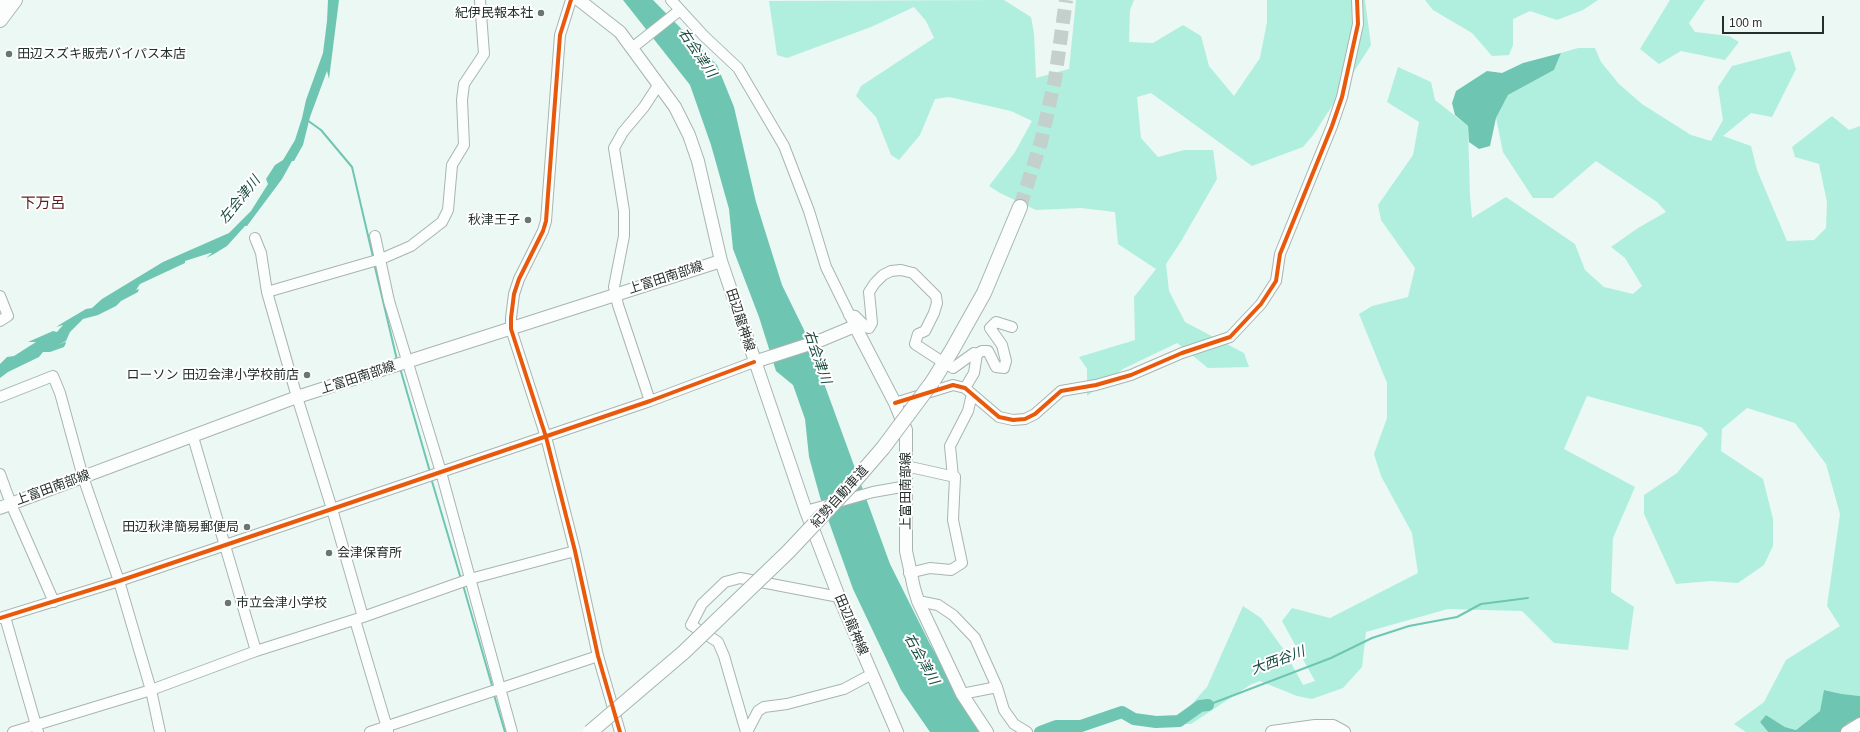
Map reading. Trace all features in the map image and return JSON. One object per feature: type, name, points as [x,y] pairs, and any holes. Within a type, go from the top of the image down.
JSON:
[{"type":"highway","points":[[0,20],[15,0]]},
{"type":"highway","name":"紀勢自動車道","points":[[590,732],[684,652],[788,552],[856,480],[933,381],[952,350],[984,293],[1020,207]]},
{"type":"main road","name":"田辺龍神線","points":[[579,0],[620,32],[634,46],[675,106],[694,148],[720,261],[758,361],[806,511],[839,597],[897,732]]},
{"type":"main road","name":"上富田南部線","points":[[6,506],[297,397],[720,261]]},
{"type":"main road","name":"上富田南部線","points":[[852,320],[895,403],[906,430],[906,551],[910,573],[918,601],[962,694],[987,732]]},
{"type":"main road","points":[[758,361],[819,342],[852,320]]},
{"type":"main road","points":[[1847,732],[1860,724]]},
{"type":"main road","points":[[1272,732],[1315,726],[1333,726],[1344,732]]},
{"type":"street","points":[[267,292],[380,259],[411,246],[442,222],[448,210],[452,165],[464,146],[462,100],[464,84],[484,54],[480,0]]},
{"type":"street","points":[[571,0],[560,36],[546,221],[543,231],[519,279],[514,294],[511,306],[512,329],[546,437],[575,552],[598,656],[620,732]]},
{"type":"street","points":[[671,0],[678,11],[738,68],[784,146],[809,211],[826,267],[852,320],[855,316],[868,328],[872,323],[868,292],[883,275],[892,271],[900,270],[913,273],[936,296],[937,302],[934,313],[925,331],[918,334],[915,344],[938,359]]},
{"type":"street","points":[[895,403],[953,385],[968,391],[999,417],[1013,420],[1025,419],[1035,414],[1061,391],[1096,385],[1131,375],[1182,353],[1230,337],[1261,304],[1276,281],[1280,254],[1332,126],[1342,97],[1358,24],[1357,0]]},
{"type":"street","points":[[634,46],[678,11]]},
{"type":"street","points":[[650,401],[618,305],[614,287],[624,236],[624,211],[614,148],[622,132],[644,106],[659,84]]},
{"type":"street","points":[[375,236],[389,301],[441,472],[512,732]]},
{"type":"street","points":[[254,238],[261,253],[267,292],[297,397],[332,509],[387,729]]},
{"type":"street","points":[[0,296],[8,316],[0,321]]},
{"type":"street","points":[[950,366],[953,368],[974,353],[977,354],[982,351],[988,351],[996,366],[1004,368],[1006,361],[1002,345],[990,328],[996,322],[1012,327]]},
{"type":"street","points":[[910,573],[930,568],[951,570],[962,563],[953,520],[955,477],[953,477],[950,446],[968,410],[968,391],[974,373],[977,354]]},
{"type":"street","points":[[37,728],[2,618],[118,581],[546,437],[650,401],[758,361]]},
{"type":"street","points":[[0,397],[53,376],[60,393],[83,477],[118,581],[151,690],[160,732]]},
{"type":"street","points":[[193,437],[256,651]]},
{"type":"street","points":[[906,466],[953,477]]},
{"type":"street","points":[[0,474],[6,506],[54,602]]},
{"type":"street","points":[[806,511],[873,492],[907,486]]},
{"type":"street","points":[[13,732],[37,728],[151,690],[256,651],[359,619],[470,579],[575,552]]},
{"type":"street","points":[[747,732],[724,656],[718,642],[692,625],[702,604],[725,582],[740,578],[839,597]]},
{"type":"street","points":[[918,601],[938,605],[953,615],[971,634],[978,644],[997,687],[1004,710],[1014,724],[1027,732]]},
{"type":"street","points":[[370,732],[387,729],[598,656]]},
{"type":"street","points":[[747,732],[758,712],[764,707],[787,704],[844,689],[872,674]]},
{"type":"street","points":[[962,694],[997,687]]},
{"type":"shaded area","points":[[1004,0],[1031,17],[1034,33],[1036,78],[1069,69],[1076,0],[1134,0],[1130,10],[1129,42],[1153,43],[1183,25],[1201,36],[1209,66],[1234,96],[1260,58],[1267,22],[1267,0],[1365,0],[1371,45],[1314,134],[1303,147],[1252,166],[1151,93],[1137,97],[1141,138],[1158,157],[1184,150],[1213,150],[1217,179],[1180,243],[1166,264],[1169,291],[1185,322],[1244,353],[1249,367],[1208,368],[1177,343],[1123,369],[1087,396],[1087,369],[1079,357],[1135,340],[1134,297],[1156,269],[1118,244],[1115,212],[1081,208],[1036,210],[1000,193],[989,186],[1015,152],[1032,121],[1011,111],[949,97],[935,99],[920,135],[899,160],[891,155],[876,117],[856,96],[861,86],[934,38],[926,21],[914,7],[871,27],[787,58],[777,55],[769,1]]},
{"type":"shaded area","points":[[1425,0],[1598,0],[1583,10],[1557,20],[1530,11],[1513,19],[1513,45],[1509,55],[1492,56],[1472,33],[1433,10]]},
{"type":"shaded area","points":[[1670,0],[1705,0],[1689,23],[1695,32],[1729,36],[1739,42],[1725,60],[1681,51],[1659,64],[1640,49]]},
{"type":"shaded area","points":[[1578,48],[1595,48],[1601,62],[1619,84],[1642,104],[1691,135],[1711,141],[1723,120],[1718,87],[1732,66],[1790,51],[1796,69],[1772,117],[1751,113],[1723,136],[1751,146],[1757,170],[1787,241],[1814,240],[1826,228],[1827,202],[1819,164],[1795,157],[1792,147],[1832,116],[1849,130],[1860,126],[1860,696],[1825,690],[1820,711],[1796,730],[1785,727],[1766,715],[1760,722],[1768,732],[1746,732],[1734,724],[1764,702],[1786,660],[1840,626],[1827,606],[1840,514],[1826,464],[1795,423],[1747,408],[1722,429],[1721,451],[1763,479],[1773,519],[1773,546],[1764,565],[1738,583],[1711,581],[1676,584],[1644,514],[1644,495],[1677,473],[1708,434],[1701,427],[1587,396],[1564,449],[1635,487],[1613,538],[1611,592],[1634,607],[1628,650],[1554,643],[1522,611],[1448,609],[1366,632],[1362,667],[1343,688],[1312,699],[1297,696],[1260,681],[1250,685],[1191,724],[1174,724],[1207,687],[1243,606],[1261,618],[1284,650],[1303,685],[1315,681],[1282,621],[1292,608],[1330,618],[1418,573],[1412,533],[1381,476],[1374,454],[1387,418],[1387,383],[1359,314],[1372,306],[1408,297],[1415,268],[1381,220],[1378,205],[1413,155],[1419,122],[1387,102],[1398,67],[1431,82],[1435,100],[1468,126],[1472,218],[1506,197],[1575,244],[1585,270],[1604,287],[1633,294],[1642,286],[1625,258],[1611,247],[1638,228],[1666,212],[1657,202],[1596,161],[1553,198],[1533,198],[1503,152],[1496,118],[1508,95],[1554,70],[1561,53]]},
{"type":"water","points":[[328,0],[339,0],[329,79],[327,71],[310,117],[303,145],[282,179],[247,226],[245,226],[227,246],[214,254],[206,258],[212,253],[185,261],[185,263],[140,284],[136,290],[139,289],[138,292],[121,301],[116,306],[98,315],[83,319],[70,332],[66,341],[58,345],[65,342],[64,347],[50,352],[43,352],[39,357],[8,372],[0,378],[0,364],[7,357],[14,356],[36,342],[28,342],[53,331],[57,332],[63,325],[56,327],[86,309],[92,308],[102,299],[163,262],[229,233],[251,211],[268,184],[266,179],[275,165],[283,160],[295,140],[306,100],[323,53]]},
{"type":"water","name":"右会津川","points":[[623,0],[653,0],[717,65],[734,107],[756,202],[782,285],[806,334],[890,564],[930,644],[980,732],[930,732],[901,690],[853,589],[820,497],[809,457],[805,419],[793,385],[776,371],[759,317],[733,249],[729,209],[711,145],[690,85]]},
{"type":"water","points":[[1561,53],[1554,70],[1508,95],[1496,118],[1490,146],[1479,149],[1469,142],[1468,126],[1455,115],[1452,103],[1456,91],[1487,71],[1502,73],[1523,63]]},
{"type":"water","points":[[1824,690],[1860,696],[1860,717],[1848,723],[1840,732],[1768,732],[1760,722],[1766,715],[1785,727],[1796,730],[1820,711]]},
{"type":"waterway","points":[[307,120],[321,130],[352,167],[373,257]]},
{"type":"waterway","points":[[374,263],[397,360]]},
{"type":"waterway","points":[[400,368],[430,472]]},
{"type":"waterway","points":[[431,478],[461,579]]},
{"type":"waterway","points":[[463,585],[493,689]]},
{"type":"waterway","name":"大西谷川","points":[[1208,705],[1331,658],[1372,638],[1409,626],[1457,617],[1481,604],[1528,598]]},
{"type":"waterway","points":[[494,695],[505,732]]},
{"type":"waterway","name":"大西谷川","points":[[1040,732],[1056,726],[1081,726],[1122,712],[1134,719],[1156,722],[1179,721],[1200,706],[1208,705]]},
{"type":"tunnel","points":[[1020,207],[1041,142],[1055,79],[1066,0]]},
{"type":"cycle path","points":[[571,0],[560,35],[546,221],[543,231],[519,279],[514,294],[511,329],[546,437],[575,551],[598,656],[620,732]]},
{"type":"cycle path","points":[[895,403],[953,385],[965,388],[999,417],[1013,420],[1025,419],[1035,414],[1061,391],[1096,385],[1131,375],[1182,353],[1230,337],[1261,304],[1276,281],[1280,254],[1332,126],[1342,97],[1358,24],[1357,0]]},
{"type":"cycle path","points":[[0,618],[119,581],[332,509],[650,401],[754,362]]},
{"type":"place","name":"紀伊民報本社","points":[[541,13]]},
{"type":"place","name":"田辺スズキ販売バイパス本店","points":[[9,54]]},
{"type":"place","name":"秋津王子","points":[[528,220]]},
{"type":"place","name":"ローソン 田辺会津小学校前店","points":[[307,375]]},
{"type":"place","name":"田辺秋津簡易郵便局","points":[[247,527]]},
{"type":"place","name":"会津保育所","points":[[329,553]]},
{"type":"place","name":"市立会津小学校","points":[[228,603]]},
{"type":"district","name":"下万呂","points":[[43,204]]},
{"type":"water label","name":"左会津川","points":[[240,200]]}]
